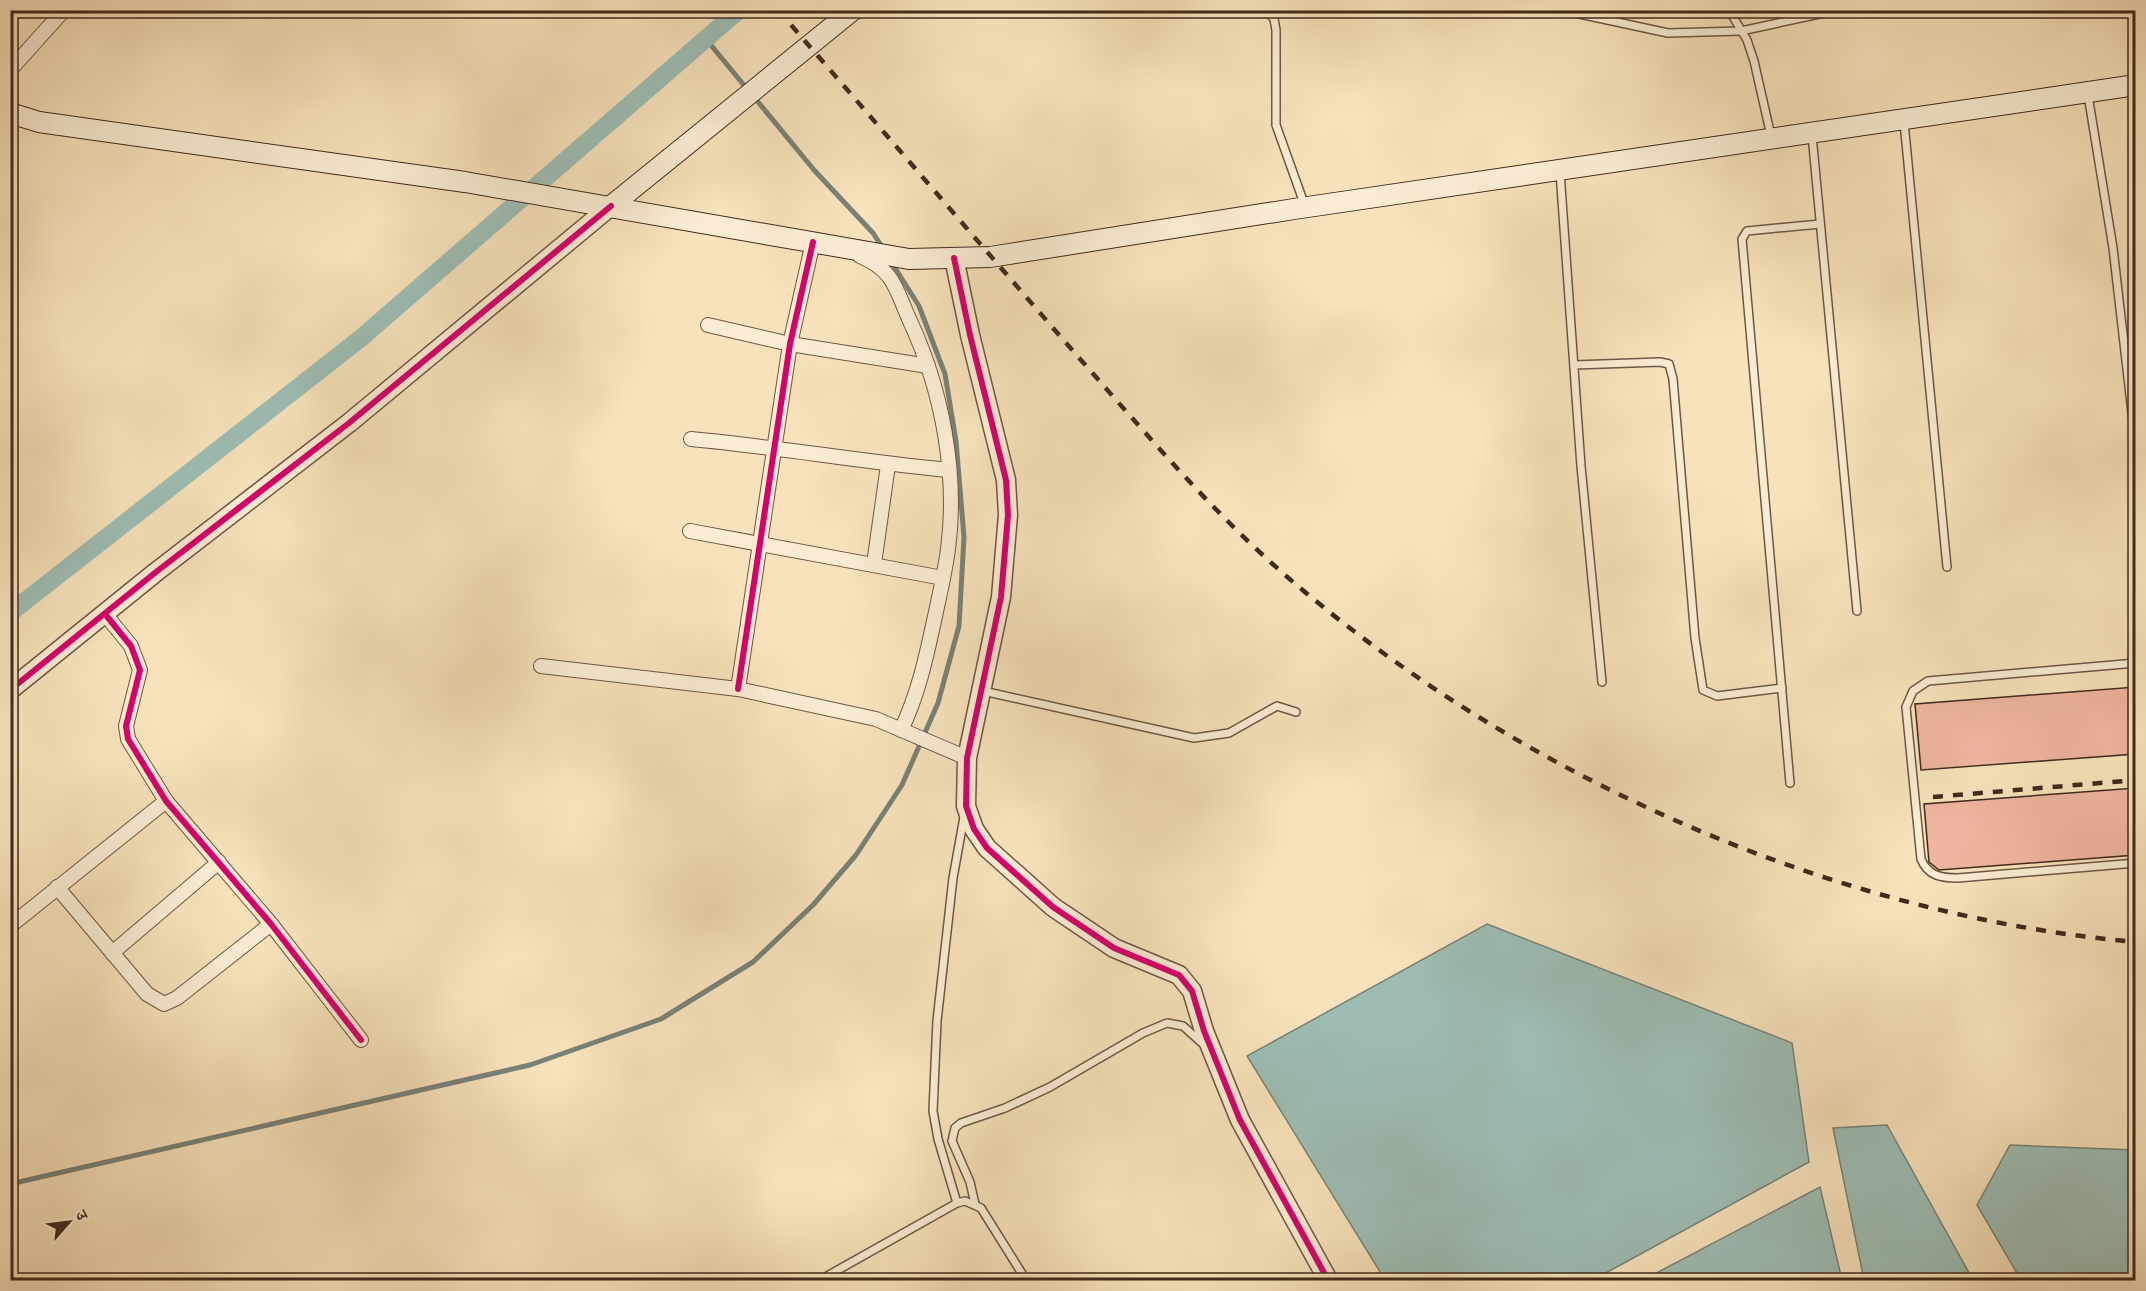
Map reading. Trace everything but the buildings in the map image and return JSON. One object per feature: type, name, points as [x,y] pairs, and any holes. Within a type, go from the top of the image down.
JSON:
[{"type":"main road","points":[[611,206],[853,10]]},
{"type":"main road","points":[[10,113],[39,122],[465,182],[909,260],[990,257],[1305,207],[2136,85]]},
{"type":"street","points":[[10,70],[64,10]]},
{"type":"street","points":[[10,690],[349,423],[611,206]]},
{"type":"street","points":[[738,689],[790,344],[813,242]]},
{"type":"street","points":[[844,249],[879,264],[888,273],[928,366],[943,425],[949,470],[948,548],[907,732]]},
{"type":"street","points":[[954,258],[970,335],[1006,480],[1008,515],[1001,597],[966,758],[966,806],[974,829],[987,848],[1053,907],[1114,948],[1179,975],[1186,981],[1192,991],[1213,1053],[1240,1120],[1328,1281]]},
{"type":"street","points":[[708,325],[790,344],[928,366]]},
{"type":"street","points":[[691,440],[775,447],[888,465],[949,470]]},
{"type":"street","points":[[874,564],[888,465]]},
{"type":"street","points":[[690,531],[943,578]]},
{"type":"street","points":[[105,614],[131,646],[137,659],[139,680],[127,717],[128,739],[166,801],[271,924],[361,1040]]},
{"type":"street","points":[[541,666],[738,689],[876,719],[938,748],[966,758]]},
{"type":"street","points":[[10,926],[166,801]]},
{"type":"street","points":[[112,953],[219,862]]},
{"type":"street","points":[[57,887],[147,994],[164,1004],[177,998],[271,924]]},
{"type":"lane","points":[[1266,10],[1274,19],[1276,30],[1276,124],[1305,207]]},
{"type":"lane","points":[[1561,10],[1654,32],[1741,31],[1838,10]]},
{"type":"lane","points":[[1729,10],[1754,61],[1772,139]]},
{"type":"lane","points":[[2087,92],[2113,248],[2136,447]]},
{"type":"lane","points":[[1904,119],[1947,567]]},
{"type":"lane","points":[[1811,133],[1857,611]]},
{"type":"lane","points":[[1560,170],[1574,365],[1602,682]]},
{"type":"lane","points":[[1790,783],[1742,239],[1747,231],[1820,224]]},
{"type":"lane","points":[[1574,365],[1660,362],[1669,364],[1673,379],[1695,638],[1704,690],[1717,696],[1782,688]]},
{"type":"lane","points":[[2136,663],[1928,681],[1913,691],[1906,707],[1921,859],[1924,867],[1933,875],[1958,878],[2136,863]]},
{"type":"lane","points":[[980,691],[1194,738],[1229,733],[1277,706],[1296,712]]},
{"type":"lane","points":[[957,1203],[938,1139],[933,1111],[937,1021],[953,878],[966,806]]},
{"type":"lane","points":[[1026,1281],[988,1218],[975,1204],[970,1182],[952,1141],[955,1128],[961,1123],[1005,1108],[1050,1087],[1143,1033],[1167,1023],[1184,1026],[1213,1053]]},
{"type":"lane","points":[[824,1280],[957,1203],[975,1204]]},
{"type":"water","points":[[1487,924],[1792,1043],[1809,1162],[1593,1280],[1385,1280],[1247,1056]]},
{"type":"water","points":[[1887,1125],[1973,1280],[1864,1280],[1833,1128]]},
{"type":"water","points":[[2010,1145],[2135,1150],[2135,1280],[2021,1280],[1977,1205]]},
{"type":"water","points":[[1820,1187],[1842,1280],[1643,1280]]},
{"type":"waterway","points":[[10,613],[361,338],[739,10]]},
{"type":"waterway","points":[[705,38],[748,90]]},
{"type":"waterway","points":[[754,97],[814,170],[873,233],[884,250]]},
{"type":"waterway","points":[[10,1184],[530,1065],[661,1019],[753,962],[813,905],[856,855],[902,785],[938,703],[959,626],[964,537],[956,441],[945,374],[919,306],[890,260]]},
{"type":"railway","points":[[778,10],[1185,477],[1269,561],[1388,657],[1484,720],[1585,777],[1691,827],[1800,869],[1911,903],[2024,927],[2136,942]]},
{"type":"railway","points":[[1933,797],[2136,780]]},
{"type":"cycle path","points":[[10,690],[156,572],[349,423],[611,206]]},
{"type":"cycle path","points":[[738,689],[790,344],[813,242]]},
{"type":"cycle path","points":[[954,258],[970,335],[1006,480],[1008,515],[1001,597],[967,758],[966,806],[974,829],[987,848],[1053,907],[1114,948],[1179,975],[1192,991],[1204,1031],[1240,1120],[1328,1280]]},
{"type":"cycle path","points":[[105,614],[131,646],[140,670],[126,726],[128,739],[166,801],[271,924],[361,1040]]}]
